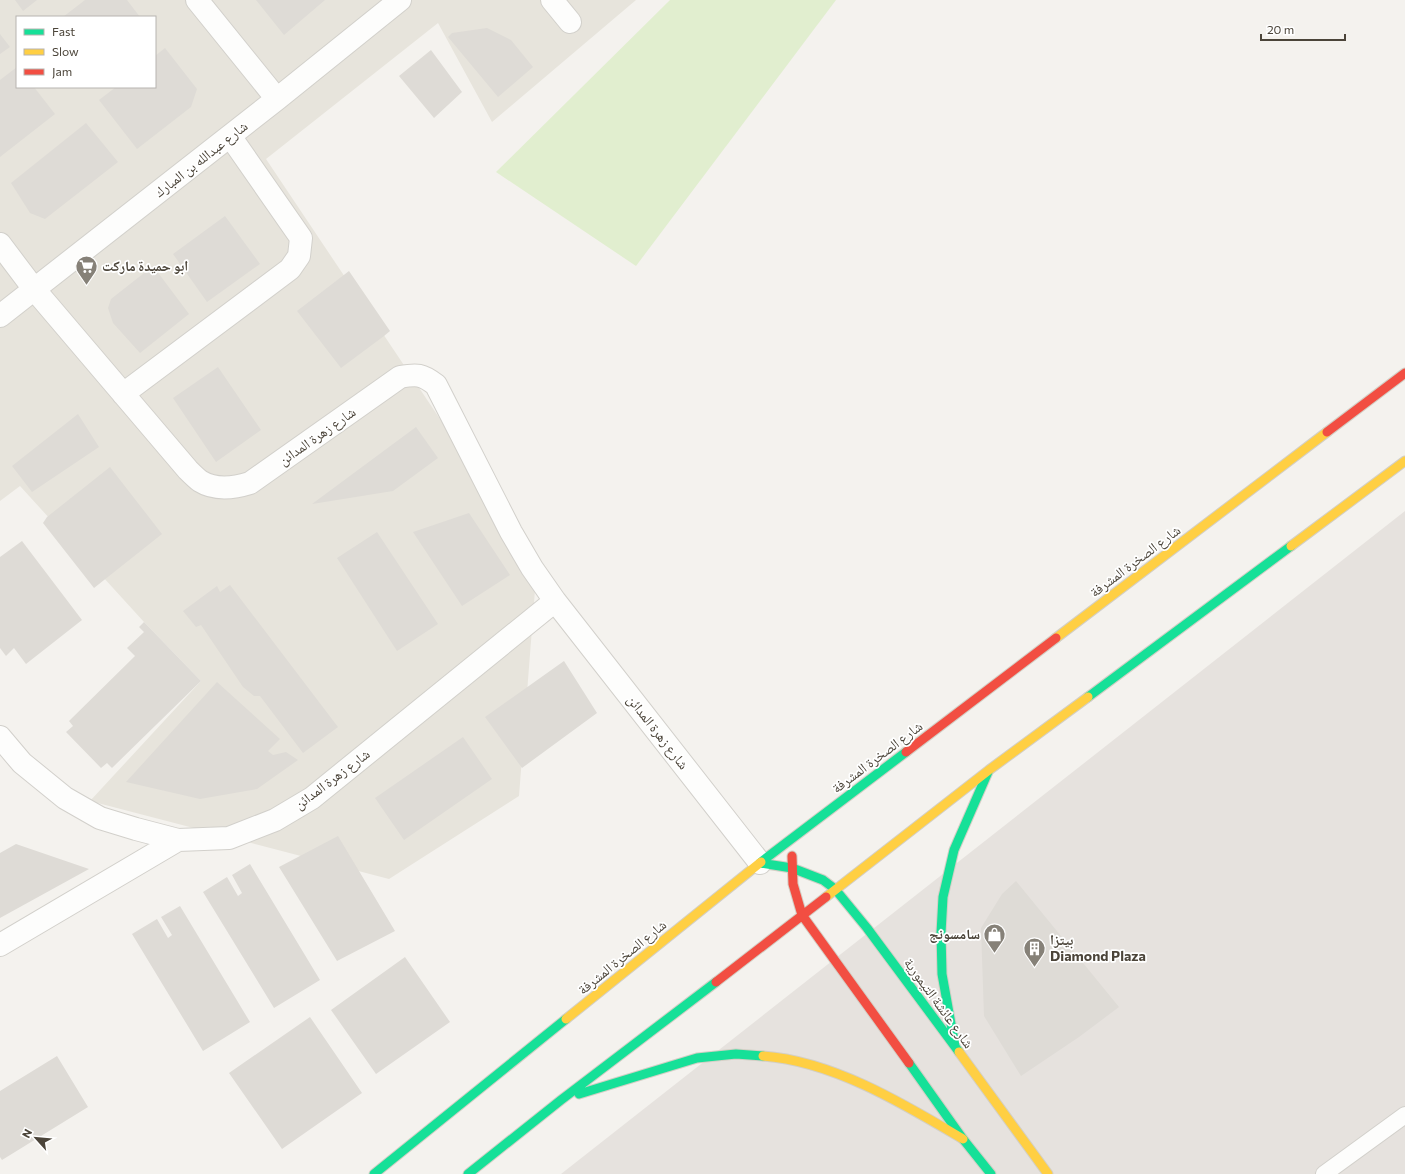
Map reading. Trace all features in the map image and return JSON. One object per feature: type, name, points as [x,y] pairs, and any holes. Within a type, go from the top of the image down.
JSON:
[{"type":"main road","name":"شارع الصخرة المشرفة","points":[[374,1174],[760,863],[1405,373]]},
{"type":"main road","points":[[468,1174],[561,1100],[989,770],[1405,461]]},
{"type":"main road","points":[[956,1051],[942,974],[941,933],[943,896],[954,850],[989,770]]},
{"type":"main road","points":[[796,837],[792,855],[792,868],[794,889],[802,915],[963,1139],[991,1174]]},
{"type":"main road","name":"شارع عائشة التيمورية","points":[[760,863],[792,868],[823,880],[835,889],[867,928],[956,1051],[1048,1174]]},
{"type":"main road","points":[[561,1100],[654,1070],[701,1057],[746,1054],[779,1057],[809,1064],[846,1077],[881,1092],[921,1113],[963,1139]]},
{"type":"street","points":[[197,0],[277,99]]},
{"type":"street","name":"شارع عبدالله بن المبارك","points":[[0,316],[277,99],[400,0]]},
{"type":"street","points":[[552,0],[570,22]]},
{"type":"street","points":[[123,394],[290,269],[299,256],[301,238],[230,136]]},
{"type":"street","name":"شارع زهرة المدائن","points":[[0,244],[34,289],[188,470],[201,482],[217,488],[234,488],[250,483],[400,377],[413,375],[426,377],[436,385],[511,532],[532,568],[555,601],[760,863]]},
{"type":"street","name":"شارع زهرة المدائن","points":[[0,737],[22,763],[65,798],[100,818],[178,840],[229,838],[275,820],[312,798],[555,601]]},
{"type":"street","points":[[0,945],[178,840]]},
{"type":"lane","points":[[1324,1174],[1405,1115]]},
{"type":"shaded area","points":[[0,0],[636,0],[492,122],[438,23],[266,159],[537,564],[519,796],[389,879],[90,801],[201,681],[144,622],[20,486],[0,501]]},
{"type":"shaded area","points":[[1405,511],[1405,1174],[561,1174]]},
{"type":"green space","points":[[670,0],[836,0],[636,266],[496,172]]},
{"type":"building","points":[[15,0],[37,0],[23,11]]},
{"type":"building","points":[[85,0],[127,0],[139,16],[64,16]]},
{"type":"building","points":[[256,0],[325,0],[284,35]]},
{"type":"building","points":[[487,28],[511,40],[533,67],[498,97],[448,37],[452,33]]},
{"type":"building","points":[[0,34],[10,47],[0,54]]},
{"type":"building","points":[[165,48],[197,89],[191,107],[137,149],[99,100],[115,88],[156,88],[156,55]]},
{"type":"building","points":[[431,50],[462,92],[434,118],[399,76]]},
{"type":"building","points":[[16,68],[16,88],[35,88],[55,114],[0,157],[0,80]]},
{"type":"building","points":[[86,123],[118,162],[45,219],[30,213],[11,183]]},
{"type":"building","points":[[225,216],[260,264],[207,302],[173,254]]},
{"type":"building","points":[[153,266],[189,314],[140,353],[113,323],[108,308],[111,299]]},
{"type":"building","points":[[349,271],[390,331],[341,368],[297,311]]},
{"type":"building","points":[[218,367],[261,430],[216,462],[173,398]]},
{"type":"building","points":[[78,414],[99,447],[32,492],[12,466]]},
{"type":"building","points":[[416,427],[438,458],[393,491],[312,504]]},
{"type":"building","points":[[110,467],[162,534],[94,588],[43,523],[47,517]]},
{"type":"building","points":[[469,513],[510,575],[462,606],[413,532]]},
{"type":"building","points":[[377,532],[438,624],[397,651],[337,558]]},
{"type":"building","points":[[22,541],[82,620],[26,664],[14,648],[6,656],[0,648],[0,557]]},
{"type":"building","points":[[230,585],[338,727],[303,753],[260,696],[254,696],[243,687],[201,625],[196,627],[183,611],[217,586],[220,592]]},
{"type":"building","points":[[144,622],[201,681],[112,768],[107,763],[101,768],[66,732],[73,726],[69,721],[135,656],[127,648],[144,632],[139,627]]},
{"type":"building","points":[[564,661],[597,713],[522,768],[485,717]]},
{"type":"building","points":[[217,682],[280,739],[268,751],[273,755],[286,752],[298,760],[257,789],[200,799],[126,782]]},
{"type":"building","points":[[463,737],[492,779],[404,840],[375,798]]},
{"type":"building","points":[[338,836],[395,931],[337,961],[279,867]]},
{"type":"building","points":[[16,844],[89,869],[0,918],[0,853]]},
{"type":"building","points":[[250,864],[320,980],[274,1008],[203,892],[227,877],[238,896],[242,893],[232,875]]},
{"type":"building","name":"بيتزا Diamond Plaza","points":[[1016,881],[1119,1007],[1079,1037],[1021,1076],[984,1016],[981,928],[1002,894]]},
{"type":"building","points":[[180,906],[250,1022],[203,1051],[132,934],[157,919],[168,938],[172,935],[161,917]]},
{"type":"building","points":[[405,957],[450,1022],[376,1074],[331,1010]]},
{"type":"building","points":[[310,1017],[362,1093],[282,1149],[229,1073]]},
{"type":"building","points":[[57,1056],[88,1107],[2,1160],[0,1157],[0,1091]]},
{"type":"traffic: fast","points":[[1088,697],[1291,546]]},
{"type":"traffic: fast","points":[[761,862],[906,752]]},
{"type":"traffic: fast","points":[[955,1046],[942,974],[941,933],[943,897],[954,850],[988,772]]},
{"type":"traffic: fast","points":[[760,863],[792,868],[823,880],[835,889],[867,928],[959,1052]]},
{"type":"traffic: fast","points":[[468,1174],[561,1100],[716,982]]},
{"type":"traffic: fast","points":[[374,1174],[566,1019]]},
{"type":"traffic: fast","points":[[579,1094],[697,1058],[736,1054],[763,1056]]},
{"type":"traffic: fast","points":[[909,1063],[963,1139],[991,1174]]},
{"type":"traffic: slow","points":[[1056,638],[1327,432]]},
{"type":"traffic: slow","points":[[1291,546],[1405,461]]},
{"type":"traffic: slow","points":[[826,897],[989,770],[1088,697]]},
{"type":"traffic: slow","points":[[566,1019],[761,862]]},
{"type":"traffic: slow","points":[[959,1052],[1048,1174]]},
{"type":"traffic: slow","points":[[763,1056],[815,1066],[841,1075],[867,1086],[917,1112],[963,1139]]},
{"type":"traffic: jam","points":[[1327,432],[1405,373]]},
{"type":"traffic: jam","points":[[906,752],[1056,638]]},
{"type":"traffic: jam","points":[[792,856],[793,884],[802,915],[909,1063]]},
{"type":"traffic: jam","points":[[716,982],[826,897]]},
{"type":"place","name":"ابو حميدة ماركت","points":[[86,286]]},
{"type":"place","name":"سامسونج","points":[[995,954]]},
{"type":"place","name":"بيتزا Diamond Plaza","points":[[1034,968]]}]
